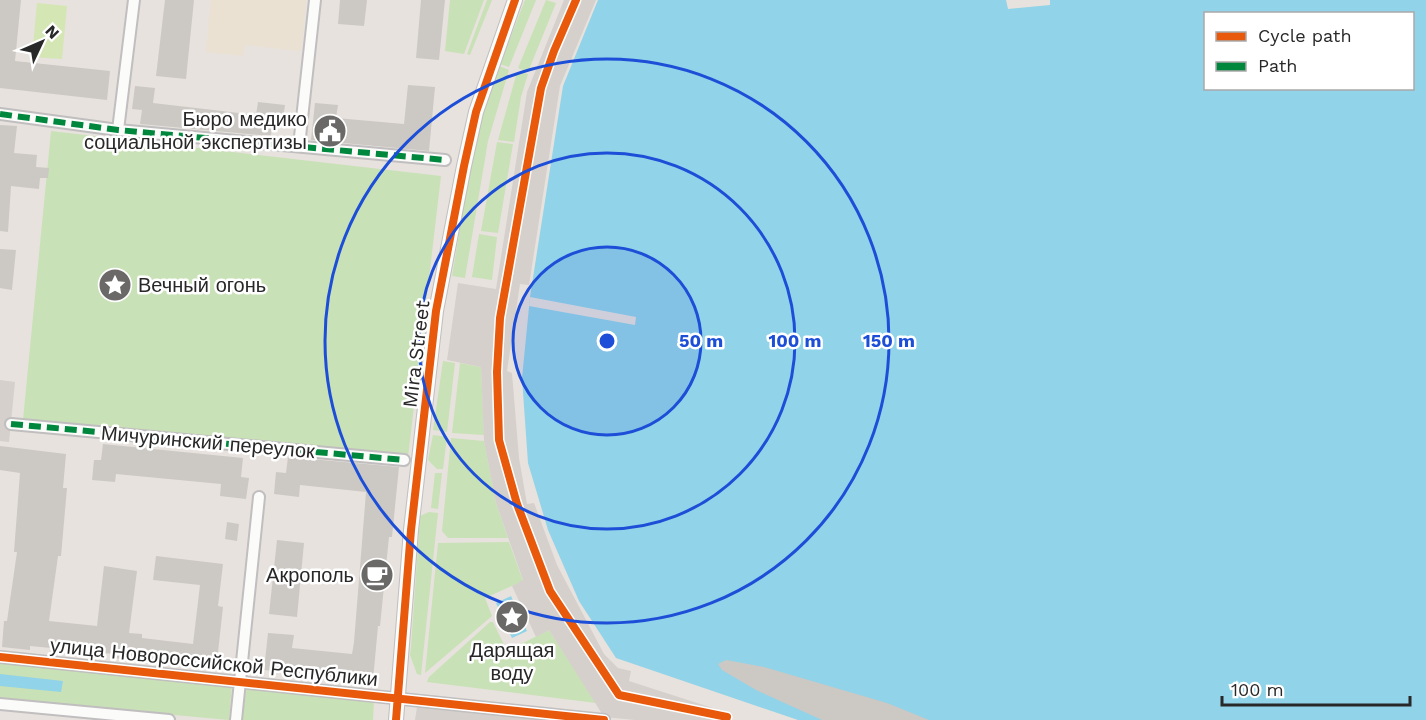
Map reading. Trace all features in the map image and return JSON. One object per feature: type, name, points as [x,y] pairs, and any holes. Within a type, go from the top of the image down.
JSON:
[{"type":"street","points":[[118,130],[134,0]]},
{"type":"street","points":[[299,146],[315,0]]},
{"type":"street","name":"Mira Street","points":[[396,720],[411,530],[436,310],[476,112],[515,0]]},
{"type":"street","points":[[0,114],[118,130],[445,159]]},
{"type":"street","name":"Мичуринский переулок","points":[[11,424],[404,460]]},
{"type":"street","points":[[236,720],[259,497]]},
{"type":"street","name":"улица Новороссийской Республики","points":[[0,657],[604,720]]},
{"type":"street","points":[[0,704],[170,720]]},
{"type":"shaded area","points":[[211,0],[306,0],[301,51],[245,45],[243,56],[206,52]]},
{"type":"shaded area","points":[[564,0],[596,0],[560,86],[529,285],[520,284],[507,371],[512,373],[519,458],[527,504],[534,503],[557,565],[604,654],[618,668],[631,671],[629,681],[728,713],[726,720],[635,720],[604,717],[549,630],[536,637],[512,586],[523,580],[496,503],[484,441],[481,367],[447,360],[458,283],[496,289],[527,92]]},
{"type":"shaded area","points":[[0,380],[15,382],[9,442],[0,441]]},
{"type":"shaded area","points":[[417,707],[553,720],[415,720]]},
{"type":"green space","points":[[450,0],[484,0],[464,54],[445,51]]},
{"type":"green space","points":[[487,0],[492,0],[470,55],[467,54]]},
{"type":"green space","points":[[525,0],[536,0],[509,67],[500,64]]},
{"type":"green space","points":[[546,0],[556,3],[528,72],[518,68]]},
{"type":"green space","points":[[37,3],[67,6],[62,59],[32,57]]},
{"type":"green space","points":[[499,66],[509,70],[488,141],[465,278],[452,276],[475,139]]},
{"type":"green space","points":[[517,72],[528,74],[521,97],[514,142],[498,140]]},
{"type":"green space","points":[[51,131],[441,176],[408,457],[23,420]]},
{"type":"green space","points":[[497,142],[513,144],[498,233],[481,231]]},
{"type":"green space","points":[[479,234],[497,237],[492,280],[472,277]]},
{"type":"green space","points":[[443,361],[455,363],[447,432],[433,430]]},
{"type":"green space","points":[[460,363],[481,367],[484,435],[452,433]]},
{"type":"green space","points":[[433,435],[447,437],[443,469],[437,469],[428,460]]},
{"type":"green space","points":[[451,438],[484,441],[496,503],[508,538],[448,538],[442,531]]},
{"type":"green space","points":[[435,473],[442,473],[438,509],[431,508]]},
{"type":"green space","points":[[429,512],[438,513],[421,675],[417,674],[410,655],[420,516]]},
{"type":"green space","points":[[509,542],[523,581],[485,598],[492,616],[425,673],[438,543]]},
{"type":"green space","points":[[490,622],[493,622],[507,651],[549,630],[596,703],[427,682],[429,677]]},
{"type":"green space","points":[[0,659],[232,684],[229,720],[0,699]]},
{"type":"green space","points":[[247,686],[374,701],[373,720],[242,720]]},
{"type":"water","points":[[598,0],[1006,0],[1008,9],[1050,5],[1050,0],[1426,0],[1426,720],[798,720],[616,658],[579,601],[548,530],[528,463],[522,378],[530,297],[563,86]]},
{"type":"water","name":"Дарящая воду","points":[[511,596],[527,631],[512,638],[496,603]]},
{"type":"water","points":[[0,674],[63,681],[61,692],[0,686]]},
{"type":"pier","points":[[530,297],[636,317],[635,325],[529,306]]},
{"type":"building","points":[[0,0],[21,0],[15,61],[110,71],[107,100],[0,88]]},
{"type":"building","points":[[165,0],[194,0],[186,79],[156,76]]},
{"type":"building","points":[[340,0],[367,0],[364,26],[338,24]]},
{"type":"building","points":[[421,0],[445,0],[439,60],[416,58]]},
{"type":"building","points":[[408,85],[435,87],[429,151],[311,140],[315,103],[338,105],[336,118],[404,124]]},
{"type":"building","points":[[135,86],[155,88],[153,103],[256,115],[258,102],[285,105],[282,125],[272,124],[271,136],[140,124],[142,110],[132,109]]},
{"type":"building","points":[[0,125],[17,126],[14,153],[37,155],[36,167],[49,168],[48,178],[40,178],[39,189],[11,186],[8,232],[0,231]]},
{"type":"building","points":[[0,249],[16,250],[12,290],[0,288]]},
{"type":"building","points":[[103,444],[243,458],[241,477],[249,478],[246,499],[220,496],[221,484],[116,474],[115,482],[92,480],[94,460],[101,460]]},
{"type":"building","points":[[0,446],[66,454],[63,488],[67,488],[61,556],[58,556],[49,621],[97,626],[104,566],[137,571],[129,633],[142,634],[142,638],[193,644],[200,585],[153,580],[156,556],[223,564],[218,606],[223,607],[216,670],[114,658],[115,654],[30,646],[30,650],[2,647],[4,621],[7,621],[17,552],[14,552],[20,473],[0,470]]},
{"type":"building","points":[[288,457],[399,467],[373,680],[264,670],[268,633],[294,635],[292,648],[352,654],[354,642],[366,492],[300,485],[299,497],[274,494],[276,472],[286,473]]},
{"type":"building","points":[[227,522],[239,524],[237,541],[225,539]]},
{"type":"building","points":[[277,540],[304,543],[297,617],[269,614]]},
{"type":"building","points":[[726,660],[764,667],[887,703],[929,720],[822,720],[756,690],[722,670],[718,664]]},
{"type":"marked path","points":[[0,114],[118,130],[445,160]]},
{"type":"marked path","points":[[11,424],[404,460]]},
{"type":"cycle path","points":[[396,720],[411,530],[436,311],[476,112],[515,0]]},
{"type":"cycle path","points":[[576,0],[541,88],[500,318],[497,372],[499,440],[517,504],[550,591],[619,695],[727,717],[726,720]]},
{"type":"cycle path","points":[[0,657],[604,720]]},
{"type":"place","name":"Бюро медико социальной экспертизы","points":[[330,131]]},
{"type":"place","name":"Вечный огонь","points":[[115,285]]},
{"type":"place","name":"Акрополь","points":[[377,575]]},
{"type":"place","name":"Дарящая воду","points":[[512,617]]}]
